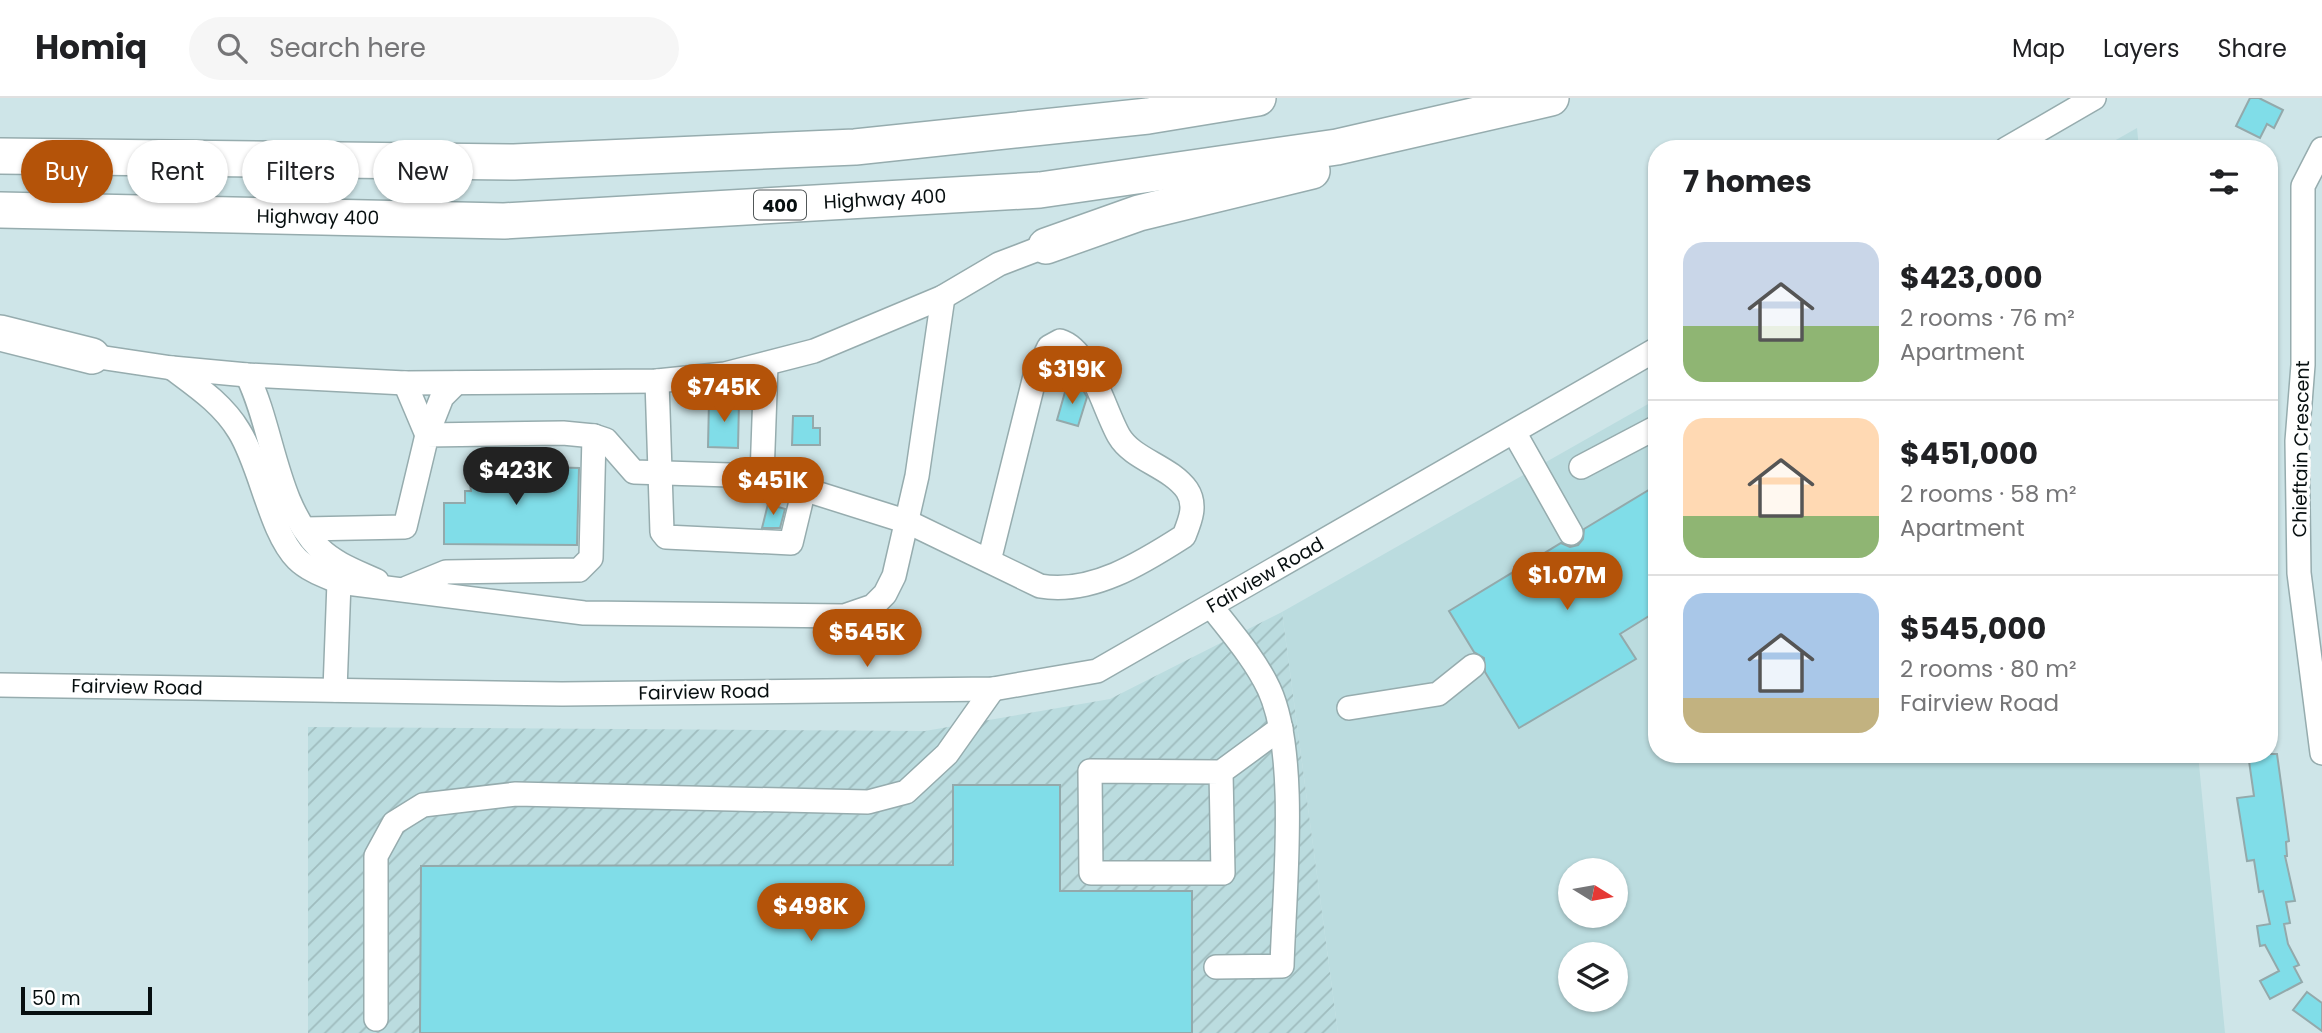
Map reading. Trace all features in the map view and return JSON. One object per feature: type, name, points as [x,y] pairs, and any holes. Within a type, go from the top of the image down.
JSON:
[{"type":"highway","points":[[0,156],[514,162],[855,147],[1148,116],[1258,98]]},
{"type":"highway","name":"Highway 400","points":[[0,209],[504,221],[1026,191],[1337,147],[1461,121],[1551,98]]},
{"type":"highway","points":[[1046,246],[1139,213],[1371,157],[1461,121]]},
{"type":"highway","points":[[0,333],[92,356]]},
{"type":"street","points":[[2022,140],[2094,98]]},
{"type":"street","name":"Chieftain Crescent","points":[[2322,149],[2303,186],[2312,365],[2297,441],[2299,573],[2322,753]]},
{"type":"street","points":[[92,356],[172,368],[247,375],[405,383],[657,381],[725,374],[814,352],[943,297],[999,264],[1046,246]]},
{"type":"street","points":[[172,368],[212,398],[238,429],[255,462],[289,551],[308,568],[339,582],[584,614],[844,616],[873,606],[885,594],[894,576],[908,522],[943,297]]},
{"type":"street","points":[[427,435],[563,433],[594,436],[606,440],[634,472],[762,477],[908,522],[1033,583],[1058,589],[1126,571],[1184,536],[1192,505],[1188,491],[1120,438],[1083,360],[1068,344],[1060,341],[1049,347],[1035,376],[989,561]]},
{"type":"street","name":"Fairview Road","points":[[0,685],[576,694],[993,689],[1097,671],[1648,354]]},
{"type":"street","points":[[762,477],[766,364]]},
{"type":"street","points":[[247,375],[260,401],[292,508],[305,529],[330,557],[397,589],[446,572],[579,570],[586,566],[591,558],[594,436]]},
{"type":"street","points":[[657,381],[662,533],[672,539],[791,543],[804,489]]},
{"type":"street","points":[[405,383],[427,435]]},
{"type":"street","points":[[305,529],[405,527],[427,435],[442,397],[456,383]]},
{"type":"street","points":[[1514,432],[1571,533]]},
{"type":"street","points":[[1581,467],[1648,432]]},
{"type":"street","points":[[335,690],[339,582]]},
{"type":"street","points":[[1211,606],[1251,660],[1269,690],[1281,728],[1287,804],[1282,966],[1216,967]]},
{"type":"street","points":[[1349,708],[1438,694],[1473,666]]},
{"type":"street","points":[[376,1019],[376,856],[394,823],[423,805],[516,794],[868,802],[906,792],[947,754],[993,689]]},
{"type":"street","points":[[1221,772],[1223,873],[1091,873],[1090,771],[1221,772],[1281,728]]},
{"type":"shaded area","points":[[2137,128],[2138,140],[2116,140]]},
{"type":"shaded area","points":[[1648,404],[1648,763],[2199,763],[2225,1033],[1338,1033],[1282,612]]},
{"type":"shaded area","points":[[1282,612],[1338,1033],[308,1033],[308,727],[925,731],[1110,699]]},
{"type":"building","points":[[2250,98],[2259,98],[2283,110],[2274,128],[2267,124],[2260,138],[2236,126]]},
{"type":"building","points":[[1067,385],[1083,390],[1087,397],[1078,426],[1057,420]]},
{"type":"building","points":[[709,400],[739,401],[738,448],[708,447]]},
{"type":"building","points":[[793,416],[813,416],[813,428],[820,428],[820,445],[792,445]]},
{"type":"building","points":[[467,460],[529,468],[529,462],[544,462],[544,467],[579,468],[577,545],[444,544],[444,503],[465,503],[465,491],[471,491]]},
{"type":"building","points":[[1648,490],[1648,617],[1620,634],[1636,659],[1519,728],[1485,672],[1484,658],[1474,652],[1449,611],[1561,543],[1570,547],[1578,545],[1583,539],[1584,529]]},
{"type":"building","points":[[768,504],[785,509],[780,528],[762,528]]},
{"type":"building","points":[[2278,761],[2289,841],[2286,842],[2285,856],[2295,901],[2286,902],[2290,923],[2284,924],[2288,944],[2299,965],[2294,967],[2302,982],[2270,999],[2260,981],[2279,971],[2265,945],[2260,946],[2257,926],[2270,924],[2263,891],[2259,892],[2254,860],[2247,861],[2237,798],[2254,796],[2249,763]]},
{"type":"building","points":[[953,785],[1060,785],[1060,891],[1192,891],[1192,1033],[420,1033],[421,866],[953,865]]},
{"type":"building","points":[[2307,992],[2322,1003],[2322,1031],[2293,1010]]}]
